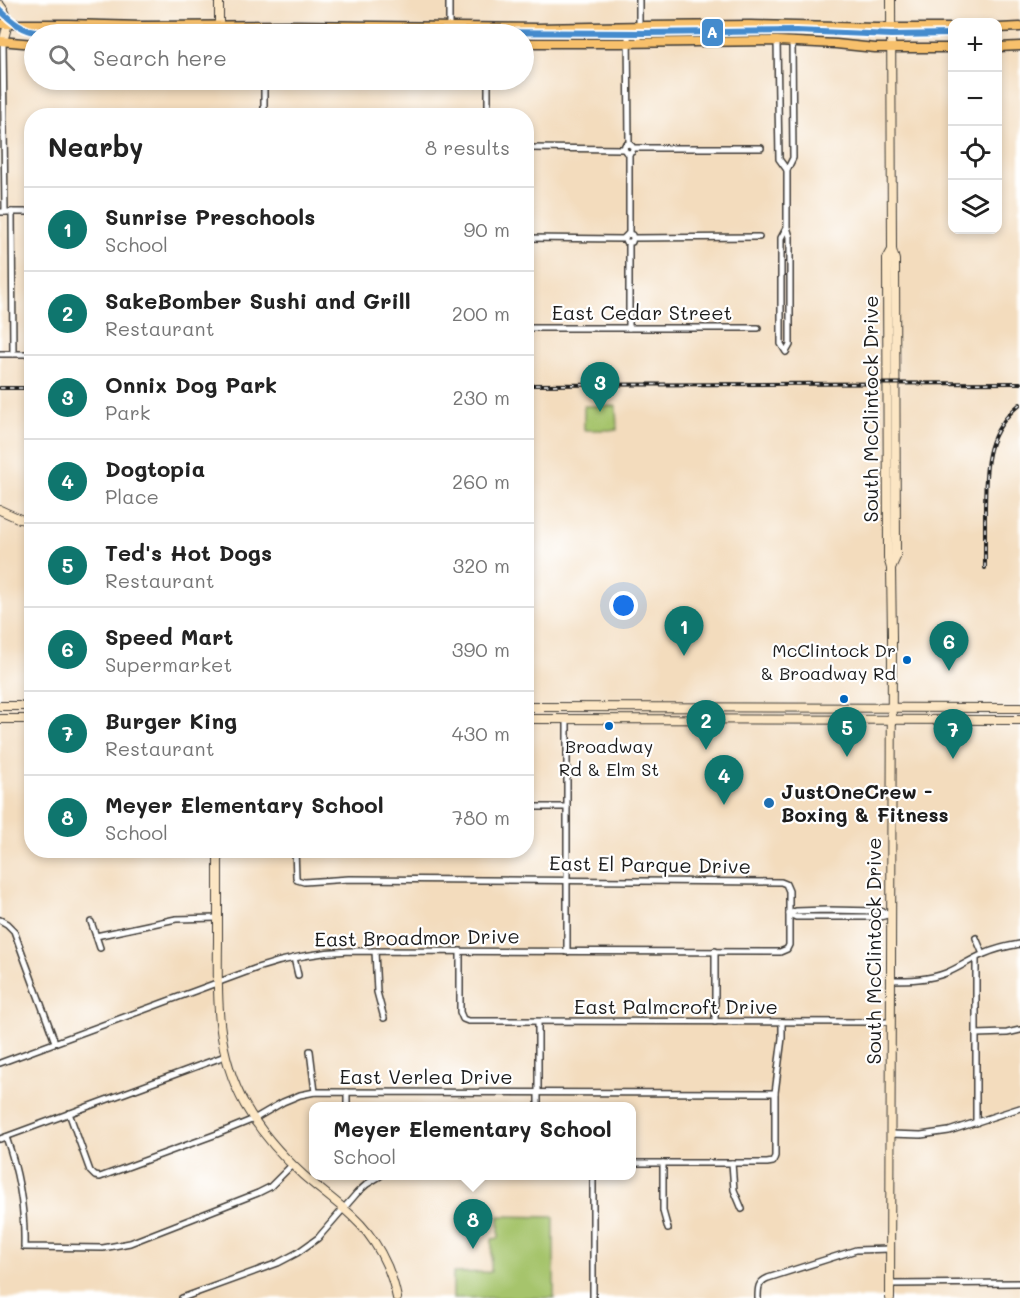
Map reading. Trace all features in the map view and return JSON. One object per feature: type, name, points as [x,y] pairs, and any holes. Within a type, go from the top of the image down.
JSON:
[{"type":"main road","points":[[219,0],[219,24]]},
{"type":"main road","name":"South McClintock Drive","points":[[890,1298],[892,707],[891,567],[888,558],[887,259],[892,250],[891,0]]},
{"type":"main road","points":[[0,5],[8,15],[2,26],[2,41],[24,43]]},
{"type":"main road","points":[[2,26],[24,26]]},
{"type":"main road","points":[[534,28],[628,26],[948,28]]},
{"type":"main road","points":[[1002,28],[1020,27]]},
{"type":"main road","points":[[534,43],[792,41],[891,48],[948,48]]},
{"type":"main road","points":[[1002,47],[1020,46]]},
{"type":"main road","points":[[0,510],[24,519]]},
{"type":"main road","points":[[0,706],[24,706]]},
{"type":"main road","points":[[534,707],[1020,708]]},
{"type":"main road","points":[[567,707],[567,719]]},
{"type":"main road","points":[[726,707],[726,719]]},
{"type":"main road","points":[[534,719],[1019,718]]},
{"type":"main road","points":[[0,719],[24,719]]},
{"type":"main road","points":[[218,858],[217,983],[219,1020],[225,1056],[240,1097],[254,1119],[270,1141],[292,1165],[309,1179]]},
{"type":"main road","points":[[310,1180],[359,1223],[378,1248],[391,1274],[397,1298]]},
{"type":"street","points":[[449,0],[449,24]]},
{"type":"street","points":[[639,0],[639,43]]},
{"type":"street","points":[[628,26],[629,327]]},
{"type":"street","points":[[2,41],[6,212],[13,354]]},
{"type":"street","points":[[777,41],[778,159],[787,170]]},
{"type":"street","points":[[787,227],[781,238],[781,344],[786,352],[790,345],[790,237],[787,227],[787,170],[792,158],[792,41]]},
{"type":"street","points":[[264,90],[264,108]]},
{"type":"street","points":[[488,90],[488,108]]},
{"type":"street","points":[[534,148],[761,148]]},
{"type":"street","points":[[6,212],[24,212]]},
{"type":"street","points":[[534,238],[759,237]]},
{"type":"street","name":"East Cedar Street","points":[[534,328],[758,327]]},
{"type":"street","points":[[0,354],[24,354]]},
{"type":"street","points":[[567,719],[567,952]]},
{"type":"street","points":[[534,807],[567,807]]},
{"type":"street","name":"East El Parque Drive","points":[[294,858],[297,880],[304,882],[349,879],[537,879],[778,882],[786,884]]},
{"type":"street","name":"East Broadmor Drive","points":[[0,1063],[266,965],[294,957],[331,952],[375,951],[784,951],[789,945],[789,891],[786,884]]},
{"type":"street","points":[[789,914],[796,917],[880,917],[891,914]]},
{"type":"street","points":[[96,936],[176,919],[218,918]]},
{"type":"street","points":[[0,920],[14,931],[55,1042]]},
{"type":"street","points":[[91,922],[100,948]]},
{"type":"street","points":[[976,938],[983,954]]},
{"type":"street","points":[[890,980],[940,975],[983,954],[1020,944]]},
{"type":"street","points":[[375,951],[376,992],[384,1018]]},
{"type":"street","name":"East Palmcroft Drive","points":[[460,951],[460,1012],[463,1019],[471,1022],[890,1022]]},
{"type":"street","points":[[715,951],[715,1022]]},
{"type":"street","points":[[294,957],[298,975]]},
{"type":"street","points":[[976,958],[976,1123]]},
{"type":"street","points":[[538,1022],[538,1102]]},
{"type":"street","points":[[636,1163],[767,1164],[773,1162],[775,1156],[775,1093],[782,1022]]},
{"type":"street","points":[[976,1034],[1007,1033],[1020,1030]]},
{"type":"street","points":[[310,1051],[315,1092]]},
{"type":"street","points":[[225,1056],[3,1138],[12,1155],[21,1192],[24,1248],[103,1248],[130,1243],[258,1194],[270,1187],[292,1165]]},
{"type":"street","name":"East Verlea Drive","points":[[69,1113],[90,1171],[95,1176],[102,1176],[254,1119],[283,1102],[315,1092],[775,1093]]},
{"type":"street","points":[[347,1092],[347,1102]]},
{"type":"street","points":[[890,1134],[921,1135],[939,1132],[976,1123],[1020,1108]]},
{"type":"street","points":[[663,1163],[663,1211],[668,1229]]},
{"type":"street","points":[[732,1163],[733,1185],[742,1209]]},
{"type":"street","points":[[182,1298],[278,1263],[297,1253],[318,1238],[343,1207],[362,1188],[374,1180]]},
{"type":"street","points":[[593,1180],[593,1298]]},
{"type":"street","points":[[758,1298],[760,1282],[768,1278],[849,1252],[890,1249]]},
{"type":"street","points":[[890,1284],[1020,1283]]},
{"type":"green space","points":[[584,406],[616,406],[617,430],[584,430]]},
{"type":"green space","points":[[499,1216],[554,1217],[554,1298],[453,1298],[453,1273],[491,1272],[492,1239],[499,1238]]},
{"type":"railway","points":[[534,385],[1020,383]]},
{"type":"railway","points":[[0,388],[24,388]]},
{"type":"railway","points":[[985,568],[987,464],[1000,426],[1020,404]]},
{"type":"transit line","name":"A","points":[[0,10],[24,28]]},
{"type":"transit line","name":"A","points":[[534,32],[796,31],[891,35],[948,34]]},
{"type":"place","name":"Onnix Dog Park","points":[[600,412]]},
{"type":"place","name":"Sunrise Preschools","points":[[684,656]]},
{"type":"place","name":"McClintock Dr & Broadway Rd","points":[[907,660]]},
{"type":"place","name":"Speed Mart","points":[[949,671]]},
{"type":"place","name":"Broadway Rd & Elm St","points":[[609,726]]},
{"type":"place","name":"SakeBomber Sushi and Grill","points":[[706,750]]},
{"type":"place","name":"Ted's Hot Dogs","points":[[847,757]]},
{"type":"place","name":"Burger King","points":[[953,759]]},
{"type":"place","name":"JustOneCrew - Boxing & Fitness","points":[[769,803]]},
{"type":"place","name":"Dogtopia","points":[[724,805]]},
{"type":"place","name":"Meyer Elementary School","points":[[473,1249]]}]
